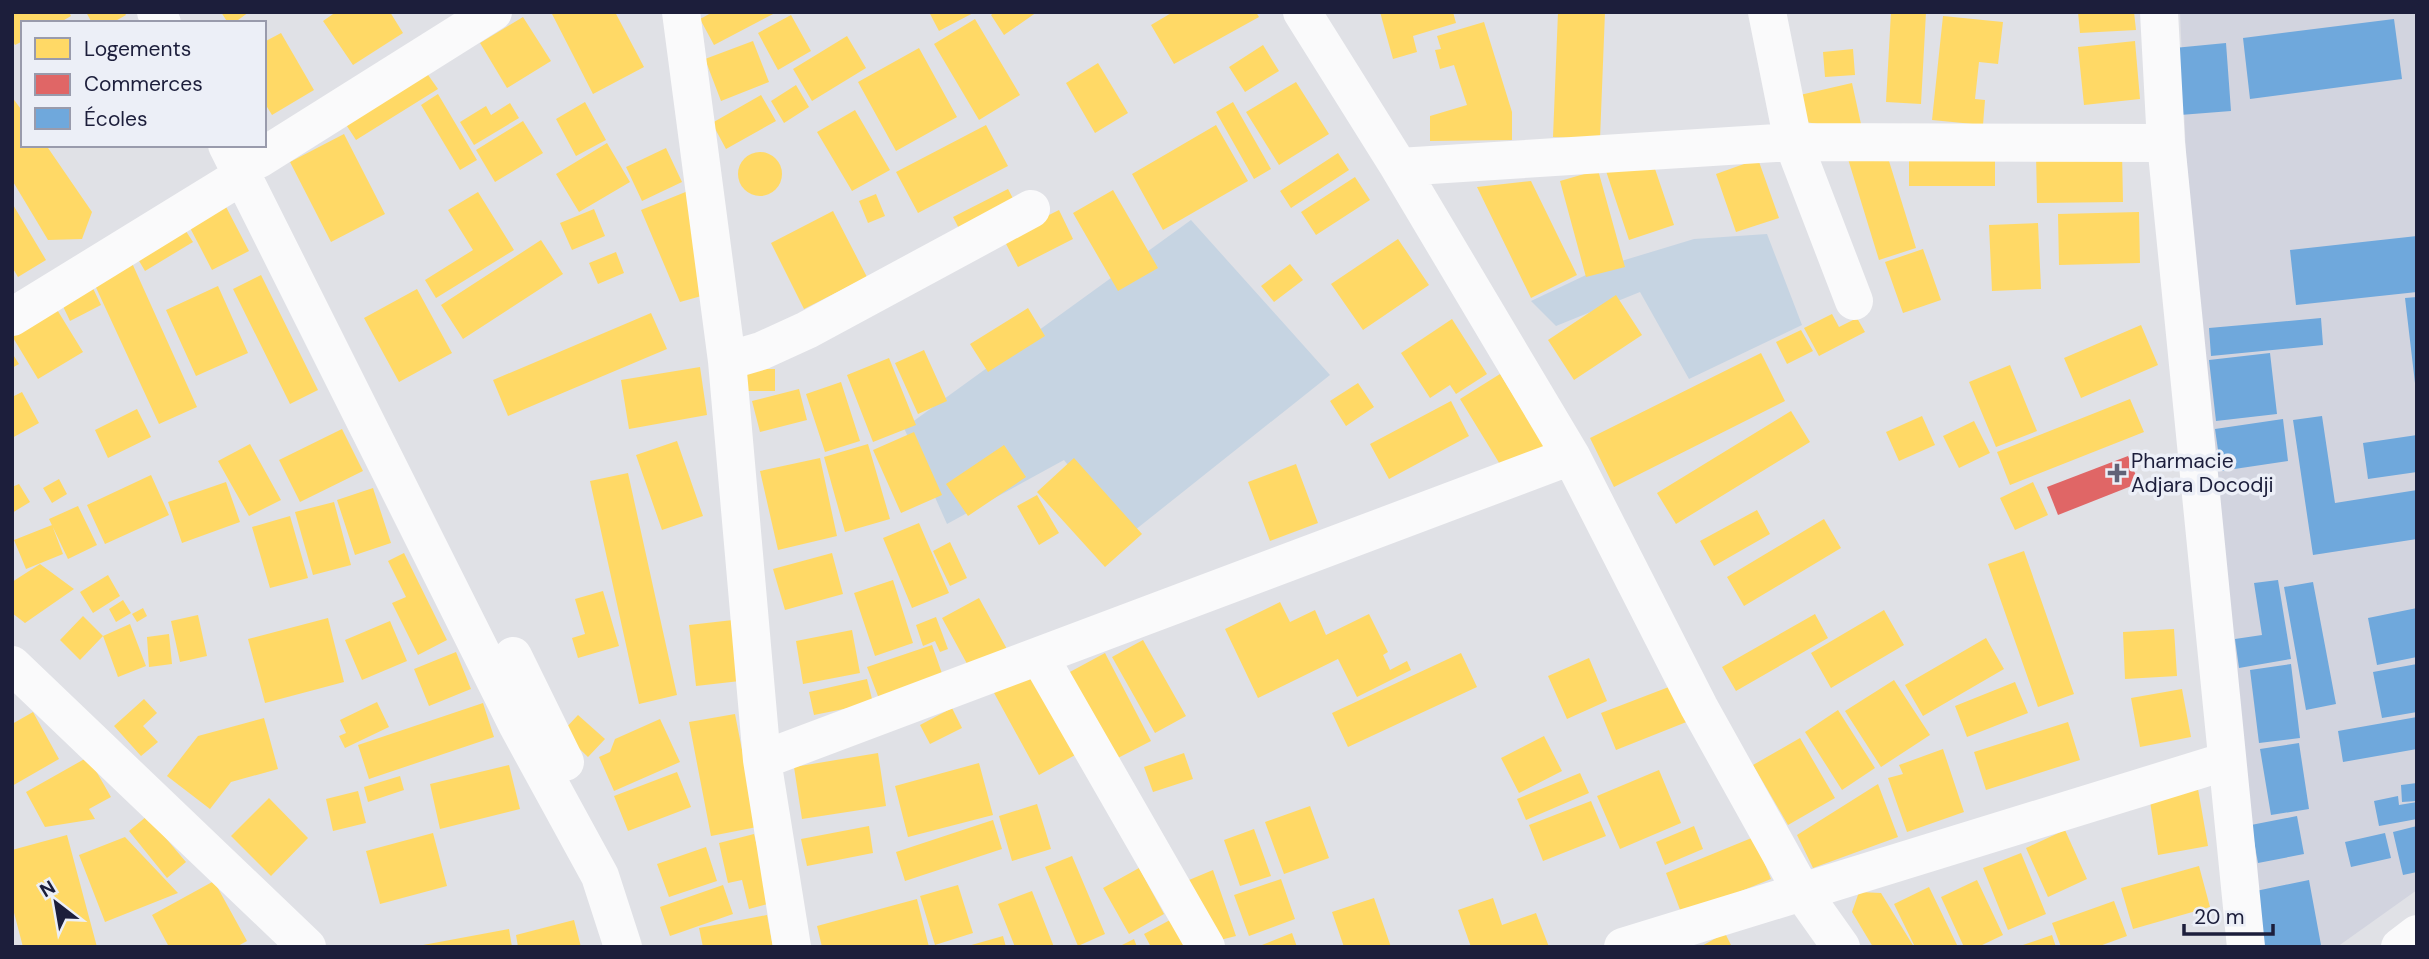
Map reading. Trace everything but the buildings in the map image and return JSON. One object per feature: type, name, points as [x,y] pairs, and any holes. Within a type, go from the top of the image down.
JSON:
[{"type":"street","points":[[266,144],[494,12]]},
{"type":"street","points":[[681,12],[727,360],[762,760],[792,947]]},
{"type":"street","points":[[1302,12],[1399,167],[1571,456],[1699,708],[1802,892],[1841,947]]},
{"type":"street","points":[[1768,12],[1793,142],[1854,302]]},
{"type":"street","points":[[2159,12],[2166,143],[2246,947]]},
{"type":"street","points":[[1399,167],[1793,142],[2166,143]]},
{"type":"street","points":[[12,317],[261,147]]},
{"type":"street","points":[[245,156],[355,406],[499,689],[600,876],[623,947]]},
{"type":"street","points":[[245,156],[542,713],[616,869],[646,947]]},
{"type":"street","points":[[727,360],[761,351],[807,330],[1031,209]]},
{"type":"street","points":[[762,760],[1571,456]]},
{"type":"street","points":[[1039,656],[1206,947]]},
{"type":"street","points":[[12,665],[307,947]]},
{"type":"street","points":[[1623,947],[2227,761]]},
{"type":"street","points":[[2400,947],[2417,934]]},
{"type":"shaded area","points":[[2180,12],[2417,12],[2417,890],[2337,947],[2260,947],[2186,156]]},
{"type":"shaded area","points":[[1191,220],[1330,375],[1125,538],[1064,460],[947,524],[904,428]]},
{"type":"shaded area","points":[[1767,234],[1802,325],[1689,379],[1640,292],[1556,326],[1531,301],[1605,266],[1694,239]]},
{"type":"place","name":"Pharmacie Adjara Docodji","points":[[2117,473]]}]
